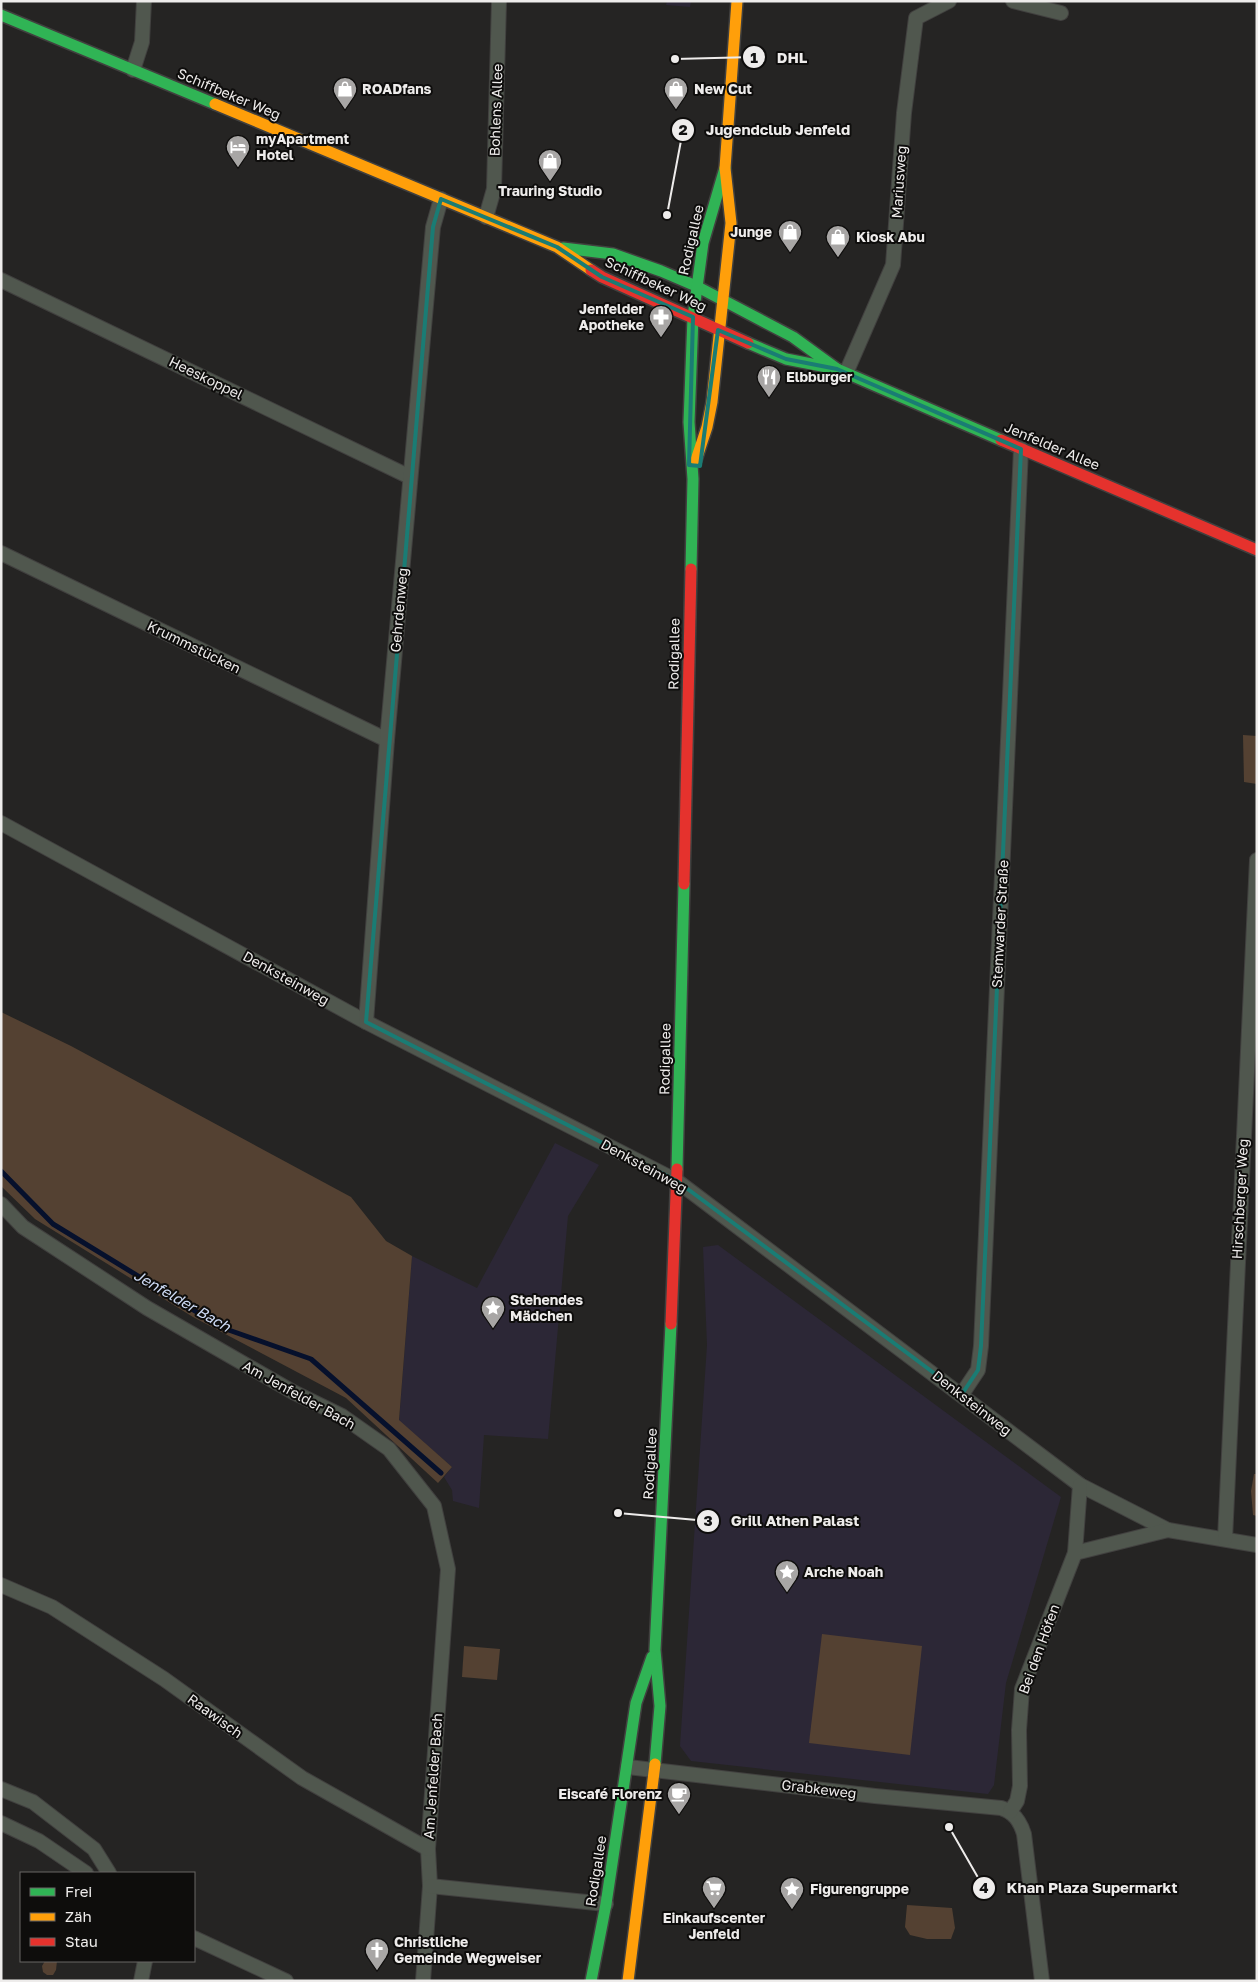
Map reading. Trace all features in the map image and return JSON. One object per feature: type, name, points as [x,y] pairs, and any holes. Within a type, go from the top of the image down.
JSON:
[{"type":"main road","name":"Rodigallee","points":[[693,469],[707,427],[712,402],[718,330],[731,223],[725,168],[737,1]]},
{"type":"main road","name":"Schiffbeker Weg","points":[[1,15],[557,247],[602,277],[718,330]]},
{"type":"main road","name":"Rodigallee","points":[[628,1981],[660,1706],[655,1650],[677,1181],[693,469],[689,394],[693,317],[703,243],[725,168]]},
{"type":"main road","name":"Schiffbeker Weg","points":[[557,247],[612,254],[660,271],[722,299]]},
{"type":"main road","name":"Jenfelder Allee","points":[[722,299],[794,336],[841,371]]},
{"type":"main road","name":"Jenfelder Allee","points":[[718,330],[786,359],[841,371],[1257,550]]},
{"type":"main road","name":"Rodigallee","points":[[591,1981],[606,1904],[636,1703],[655,1650]]},
{"type":"street","points":[[132,70],[142,42],[144,1]]},
{"type":"street","name":"Bohlens Allee","points":[[486,217],[494,189],[499,1]]},
{"type":"street","name":"Mariusweg","points":[[841,371],[893,265],[904,113],[916,18],[949,1]]},
{"type":"street","points":[[1013,1],[1061,13]]},
{"type":"street","name":"Gehrdenweg","points":[[366,1022],[387,740],[410,477],[433,227],[441,198]]},
{"type":"street","name":"Heeskoppel","points":[[1,280],[410,477]]},
{"type":"street","name":"Stemwarder Straße","points":[[962,1394],[978,1370],[981,1346],[1021,449]]},
{"type":"street","name":"Krummstücken","points":[[1,553],[387,740]]},
{"type":"street","name":"Denksteinweg","points":[[1,823],[366,1022],[677,1181],[1080,1484],[1168,1530],[1257,1546]]},
{"type":"street","name":"Hirschberger Weg","points":[[1224,1539],[1254,958],[1257,860]]},
{"type":"street","name":"Am Jenfelder Bach","points":[[1,1204],[23,1227],[147,1308],[293,1392],[342,1416],[389,1450],[434,1506],[448,1569],[428,1849],[430,1886],[423,1981]]},
{"type":"street","name":"Bei den Höfen","points":[[1010,1812],[1017,1801],[1020,1786],[1019,1730],[1022,1688],[1075,1553],[1080,1484]]},
{"type":"street","points":[[1075,1553],[1168,1530]]},
{"type":"street","name":"Raawisch","points":[[1,1585],[52,1607],[164,1679],[302,1778],[428,1849]]},
{"type":"street","name":"Grabkeweg","points":[[628,1766],[1001,1808],[1010,1812]]},
{"type":"street","points":[[1,1789],[33,1802],[94,1849],[107,1872]]},
{"type":"street","points":[[1010,1812],[1017,1818],[1024,1834],[1042,1981]]},
{"type":"street","points":[[1,1822],[39,1841],[85,1872]]},
{"type":"street","points":[[430,1886],[606,1904]]},
{"type":"street","points":[[195,1938],[286,1981]]},
{"type":"street","points":[[141,1981],[145,1962]]},
{"type":"highlighted area","points":[[441,199],[557,247],[602,277],[693,317],[689,465],[700,466],[718,330],[786,359],[837,369],[1021,449],[981,1346],[978,1370],[962,1394],[677,1181],[366,1022],[433,227]]},
{"type":"shaded area","points":[[667,1],[691,1],[690,7],[666,5]]},
{"type":"shaded area","points":[[1243,735],[1257,736],[1257,784],[1244,782]]},
{"type":"shaded area","points":[[1,1012],[71,1046],[351,1197],[386,1241],[412,1256],[399,1420],[452,1467],[438,1483],[346,1398],[193,1317],[35,1219],[1,1186]]},
{"type":"shaded area","points":[[555,1143],[599,1165],[568,1216],[548,1439],[484,1435],[479,1508],[453,1501],[452,1490],[444,1477],[452,1467],[399,1421],[412,1256],[477,1288]]},
{"type":"shaded area","points":[[718,1245],[1061,1497],[1006,1683],[994,1785],[988,1794],[691,1761],[680,1746],[707,1345],[703,1247]]},
{"type":"shaded area","points":[[1254,1474],[1257,1474],[1257,1516],[1253,1515],[1251,1491]]},
{"type":"shaded area","points":[[822,1634],[922,1646],[910,1755],[809,1743]]},
{"type":"shaded area","points":[[464,1646],[500,1649],[497,1680],[462,1677]]},
{"type":"shaded area","points":[[907,1905],[952,1908],[955,1928],[951,1939],[927,1939],[910,1935],[905,1927]]},
{"type":"shaded area","points":[[44,1962],[57,1962],[53,1975],[47,1975],[43,1972],[42,1966]]},
{"type":"waterway","name":"Jenfelder Bach","points":[[1,1171],[53,1224],[223,1328],[311,1359],[441,1473]]},
{"type":"traffic: fast","points":[[1,15],[215,104]]},
{"type":"traffic: fast","points":[[691,569],[693,479],[689,422],[693,317],[703,243],[725,168]]},
{"type":"traffic: fast","points":[[563,248],[613,254],[696,286],[793,337],[837,369],[1001,440]]},
{"type":"traffic: fast","points":[[748,343],[786,359],[837,369]]},
{"type":"traffic: fast","points":[[677,1169],[684,884]]},
{"type":"traffic: fast","points":[[655,1764],[660,1706],[655,1650],[671,1324]]},
{"type":"traffic: fast","points":[[591,1981],[606,1904],[636,1703],[652,1657]]},
{"type":"traffic: slow","points":[[696,460],[707,427],[712,402],[731,223],[725,168],[737,1]]},
{"type":"traffic: slow","points":[[215,104],[557,247],[591,270]]},
{"type":"traffic: slow","points":[[628,1981],[655,1764]]},
{"type":"traffic: jam","points":[[591,270],[602,277],[748,343]]},
{"type":"traffic: jam","points":[[1001,440],[1257,550]]},
{"type":"traffic: jam","points":[[684,884],[691,569]]},
{"type":"traffic: jam","points":[[671,1324],[677,1169]]},
{"type":"place","name":"DHL","points":[[675,59]]},
{"type":"place","name":"ROADfans","points":[[345,110]]},
{"type":"place","name":"New Cut","points":[[676,110]]},
{"type":"place","name":"myApartment Hotel","points":[[238,168]]},
{"type":"place","name":"Trauring Studio","points":[[550,182]]},
{"type":"place","name":"Jugendclub Jenfeld","points":[[667,215]]},
{"type":"place","name":"Junge","points":[[790,253]]},
{"type":"place","name":"Kiosk Abu","points":[[838,258]]},
{"type":"place","name":"Jenfelder Apotheke","points":[[661,338]]},
{"type":"place","name":"Elbburger","points":[[769,398]]},
{"type":"place","name":"Stehendes Mädchen","points":[[493,1329]]},
{"type":"place","name":"Grill Athen Palast","points":[[618,1513]]},
{"type":"place","name":"Arche Noah","points":[[787,1593]]},
{"type":"place","name":"Eiscafé Florenz","points":[[679,1815]]},
{"type":"place","name":"Khan Plaza Supermarkt","points":[[949,1827]]},
{"type":"place","name":"Einkaufscenter Jenfeld","points":[[714,1909]]},
{"type":"place","name":"Figurengruppe","points":[[792,1910]]},
{"type":"place","name":"Christliche Gemeinde Wegweiser","points":[[377,1971]]}]
